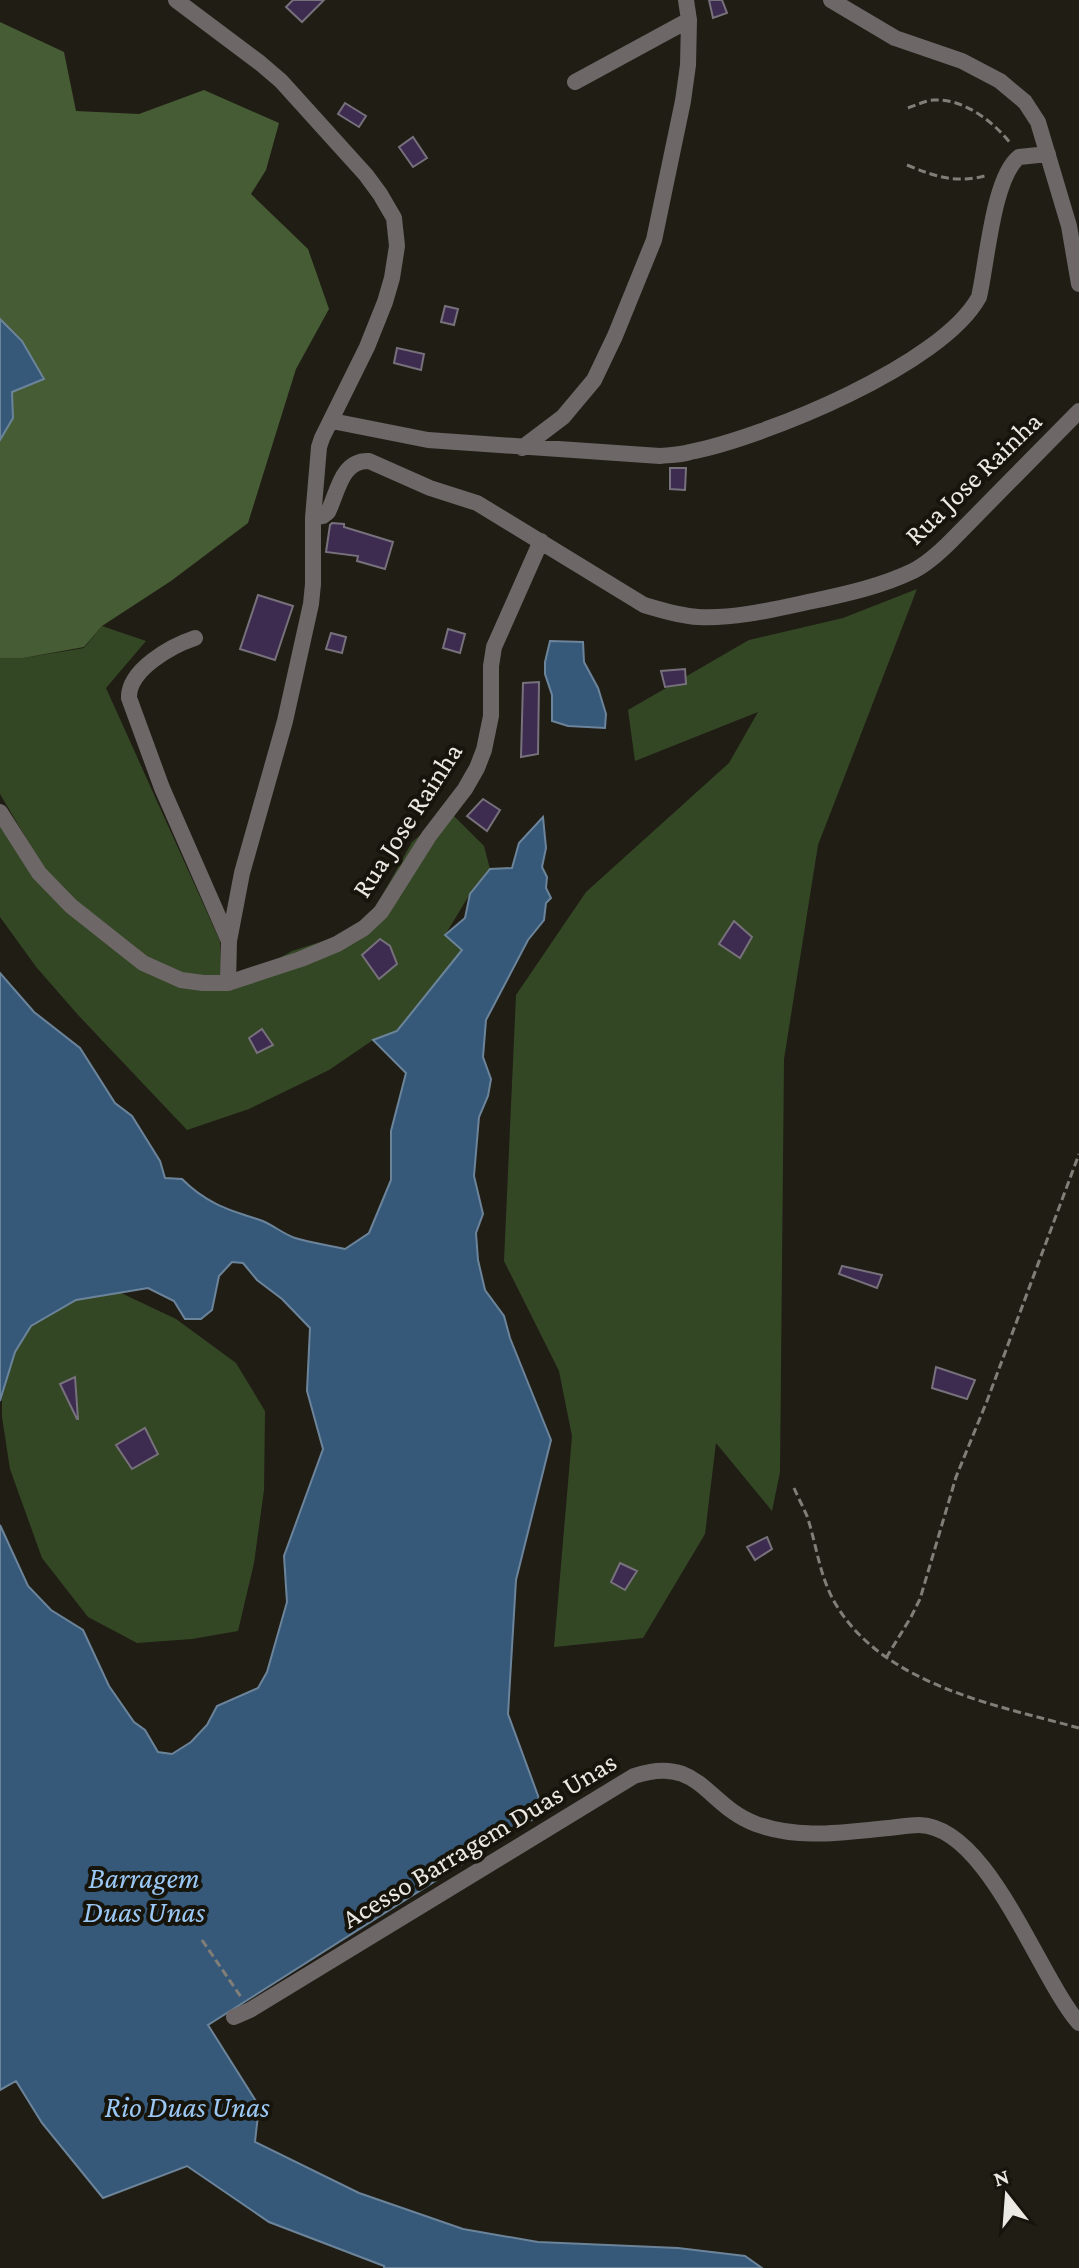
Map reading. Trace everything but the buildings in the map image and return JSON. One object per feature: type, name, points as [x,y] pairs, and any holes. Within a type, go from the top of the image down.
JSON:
[{"type":"street","points":[[176,0],[281,81],[366,175],[394,218],[397,246],[389,290],[367,347],[319,447],[311,604],[285,721],[242,873],[229,941],[228,983]]},
{"type":"street","points":[[522,448],[563,417],[594,380],[654,240],[675,147],[688,65],[686,0]]},
{"type":"street","points":[[831,0],[895,38],[962,61],[1000,81],[1025,102],[1038,122],[1048,154],[1069,226],[1079,284]]},
{"type":"street","points":[[575,82],[689,20]]},
{"type":"street","points":[[332,421],[428,440],[660,456],[690,453],[779,424],[841,399],[890,373],[929,348],[972,311],[979,297],[997,201],[1007,170],[1021,156],[1048,154]]},
{"type":"street","points":[[1079,399],[1079,412]]},
{"type":"street","name":"Rua Jose Rainha","points":[[313,518],[328,512],[345,472],[352,464],[369,461],[430,488],[477,503],[644,605],[698,617],[729,616],[842,594],[915,571],[935,557],[1079,412]]},
{"type":"street","name":"Rua Jose Rainha","points":[[0,812],[39,873],[71,906],[143,963],[181,980],[228,983],[337,944],[364,928],[381,912],[477,768],[491,716],[494,647],[541,541]]},
{"type":"street","points":[[195,638],[165,651],[133,678],[128,688],[129,698],[162,788],[229,941]]},
{"type":"street","name":"Acesso Barragem Duas Unas","points":[[242,2013],[634,1776],[652,1770],[673,1770],[696,1781],[754,1824],[788,1832],[812,1835],[922,1825],[947,1833],[967,1847],[993,1881],[1079,2023]]},
{"type":"path","points":[[908,108],[932,100],[956,103],[982,116],[1021,156]]},
{"type":"path","points":[[907,165],[960,181],[1007,170]]},
{"type":"path","points":[[886,1658],[920,1599],[956,1477],[1079,1154]]},
{"type":"path","points":[[794,1488],[807,1517],[821,1575],[836,1605],[857,1632],[886,1658],[942,1688],[1079,1728]]},
{"type":"path","points":[[202,1940],[242,2013]]},
{"type":"green space","points":[[0,22],[64,52],[76,111],[139,114],[204,90],[279,123],[266,170],[251,194],[308,249],[329,309],[296,369],[248,523],[171,581],[102,626],[84,647],[23,658],[0,658],[0,440],[13,418],[12,392],[22,341],[0,319]]},
{"type":"green space","points":[[917,589],[818,845],[784,1059],[780,1472],[772,1511],[716,1443],[705,1534],[643,1638],[554,1647],[572,1436],[559,1371],[504,1261],[516,995],[586,892],[729,763],[758,712],[635,761],[628,710],[749,640],[843,618]]},
{"type":"green space","points":[[102,626],[146,641],[106,688],[220,941],[222,983],[242,979],[292,951],[364,928],[412,842],[449,811],[484,846],[490,869],[470,894],[445,935],[463,950],[397,1031],[373,1040],[329,1070],[249,1109],[187,1130],[79,1016],[37,968],[0,917],[0,812],[42,865],[0,794],[0,658],[23,658],[84,648]]},
{"type":"green space","points":[[117,1291],[176,1319],[236,1363],[265,1411],[264,1490],[254,1563],[238,1631],[192,1639],[137,1643],[88,1617],[42,1558],[10,1469],[2,1399],[15,1352],[31,1326],[76,1300]]},
{"type":"water","points":[[0,319],[22,341],[44,379],[12,392],[13,418],[0,440]]},
{"type":"water","points":[[550,641],[583,642],[584,662],[598,688],[606,714],[605,728],[568,726],[552,721],[552,695],[545,674]]},
{"type":"water","name":"Barragem Duas Unas","points":[[543,817],[546,848],[542,867],[551,898],[546,903],[544,920],[528,940],[486,1020],[483,1057],[491,1079],[479,1117],[474,1176],[483,1214],[476,1233],[485,1290],[504,1316],[551,1440],[516,1580],[508,1714],[544,1812],[208,2025],[259,2106],[255,2142],[359,2193],[463,2229],[538,2242],[678,2248],[745,2256],[762,2268],[384,2268],[269,2222],[187,2166],[103,2198],[42,2123],[16,2081],[0,2090],[0,1525],[28,1586],[51,1610],[83,1630],[109,1686],[134,1722],[145,1730],[158,1752],[172,1754],[191,1742],[207,1725],[217,1706],[258,1688],[267,1672],[287,1602],[284,1556],[323,1449],[307,1391],[310,1328],[282,1299],[257,1280],[243,1263],[232,1262],[219,1276],[212,1310],[201,1319],[185,1319],[174,1301],[148,1288],[76,1300],[31,1326],[15,1352],[0,1401],[0,973],[34,1012],[80,1048],[115,1103],[132,1116],[160,1161],[165,1178],[182,1179],[209,1200],[291,1236],[345,1249],[369,1233],[391,1180],[391,1131],[406,1073],[373,1040],[397,1031],[462,950],[445,935],[465,918],[470,894],[490,869],[512,868],[519,843]]},
{"type":"water label","name":"Rio Duas Unas","points":[[187,2106]]}]
